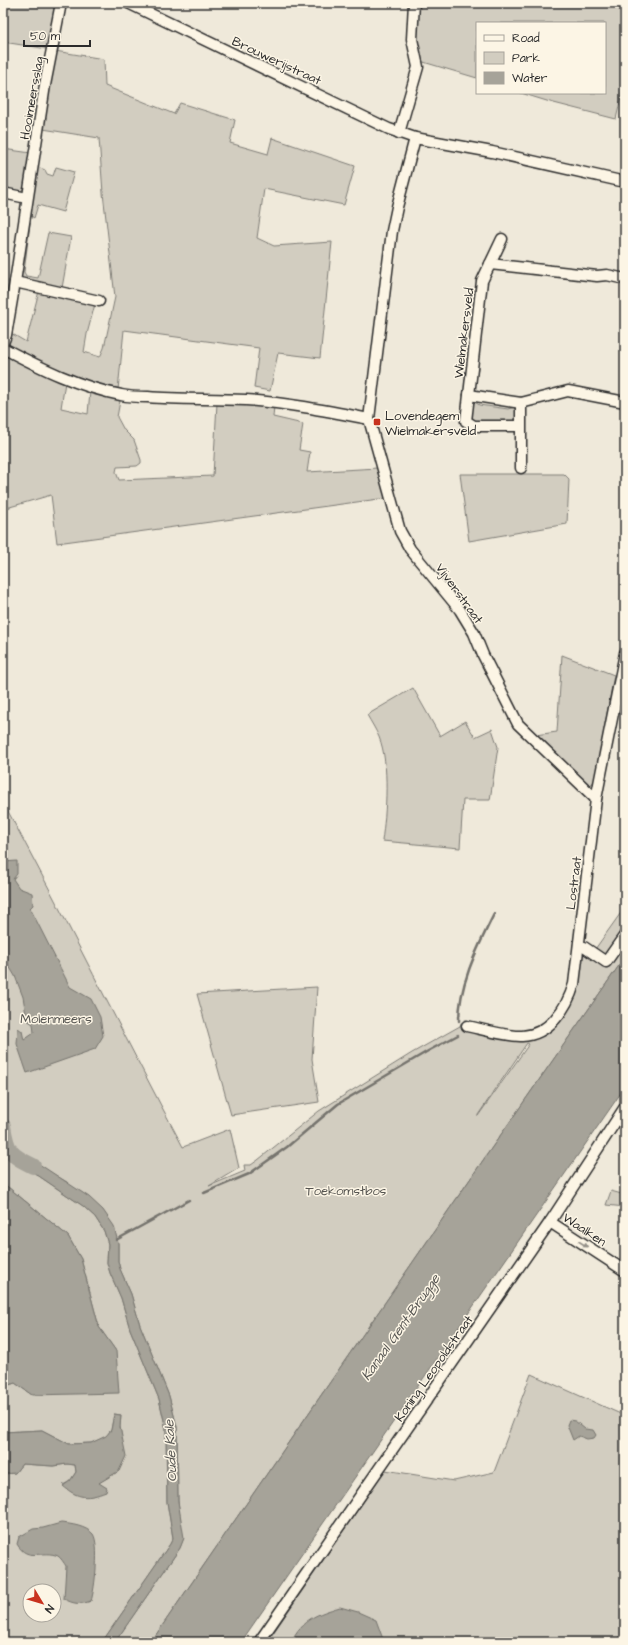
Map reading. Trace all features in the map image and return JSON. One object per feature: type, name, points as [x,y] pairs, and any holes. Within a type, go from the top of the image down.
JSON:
[{"type":"street","name":"Hooimeersslag","points":[[3,343],[6,335],[15,282],[45,85],[61,3]]},
{"type":"street","name":"Brouwerijstraat","points":[[128,3],[360,116],[399,133],[415,138],[492,152],[625,182]]},
{"type":"street","points":[[399,133],[418,67],[412,39],[414,3]]},
{"type":"street","points":[[3,348],[41,368],[70,380],[97,390],[123,396],[179,400],[244,400],[284,403],[369,419],[392,231],[415,138]]},
{"type":"street","points":[[3,193],[27,198]]},
{"type":"street","name":"Wielmakersveld","points":[[502,239],[482,281],[469,395],[478,398],[521,403],[568,391],[625,402]]},
{"type":"street","points":[[490,264],[597,276],[607,275],[625,279]]},
{"type":"street","points":[[15,282],[99,301]]},
{"type":"street","points":[[469,395],[466,421],[468,423],[474,426],[520,426]]},
{"type":"street","points":[[521,403],[521,468]]},
{"type":"street","name":"Vijverstraat","points":[[369,419],[400,531],[410,549],[460,610],[474,633],[483,655],[518,724],[596,799]]},
{"type":"street","name":"Lostraat","points":[[467,1026],[520,1036],[531,1035],[540,1032],[557,1017],[570,995],[574,984],[596,799],[625,653]]},
{"type":"street","points":[[578,946],[584,947],[606,962],[625,934]]},
{"type":"street","name":"Koning Leopoldstraat","points":[[259,1642],[550,1222],[625,1107]]},
{"type":"street","name":"Waalken","points":[[550,1222],[625,1271]]},
{"type":"green space","points":[[3,3],[57,3],[48,49],[3,42]]},
{"type":"green space","points":[[417,3],[625,3],[625,81],[616,119],[524,94],[606,94],[606,22],[476,22],[476,78],[420,61],[416,46]]},
{"type":"green space","points":[[55,51],[104,59],[105,86],[174,114],[180,103],[235,120],[230,143],[268,154],[272,138],[355,166],[344,205],[264,189],[257,238],[274,246],[332,242],[320,358],[278,353],[270,391],[254,388],[259,348],[124,330],[118,390],[75,376],[6,345],[9,332],[26,342],[39,291],[95,304],[84,352],[100,357],[104,348],[115,297],[103,193],[99,138],[43,129],[38,167],[45,170],[47,174],[53,176],[56,167],[74,172],[63,212],[38,205],[34,218],[31,216],[24,272],[26,276],[38,278],[48,233],[71,237],[62,288],[22,279],[18,276]]},
{"type":"green space","points":[[3,149],[31,153],[26,183],[24,188],[16,193],[3,191]]},
{"type":"green space","points":[[3,351],[65,382],[61,408],[88,414],[90,391],[120,401],[117,417],[124,430],[134,440],[141,463],[137,466],[117,467],[116,472],[119,480],[213,476],[217,403],[274,406],[273,417],[303,424],[299,450],[310,452],[307,472],[378,468],[386,498],[57,543],[51,495],[3,509]]},
{"type":"green space","points":[[475,402],[479,405],[508,409],[515,407],[517,410],[517,418],[514,422],[474,423],[469,419],[471,404]]},
{"type":"green space","points":[[460,474],[564,474],[569,479],[567,524],[469,541]]},
{"type":"green space","points":[[562,655],[614,675],[595,779],[592,784],[588,785],[535,735],[557,732]]},
{"type":"green space","points":[[413,688],[440,736],[465,721],[475,737],[492,729],[498,747],[490,800],[463,800],[460,848],[382,841],[386,803],[385,761],[379,737],[367,715]]},
{"type":"green space","name":"Toekomstbos","points":[[3,802],[183,1147],[230,1129],[239,1168],[209,1186],[245,1171],[244,1165],[251,1165],[258,1160],[319,1111],[412,1053],[460,1026],[461,1023],[466,1023],[465,1031],[531,1035],[564,1006],[579,946],[593,952],[625,907],[625,957],[151,1642],[115,1642],[180,1548],[183,1540],[178,1501],[177,1427],[169,1396],[140,1325],[131,1294],[120,1269],[118,1261],[118,1243],[67,1182],[50,1172],[27,1168],[83,1206],[95,1217],[104,1231],[108,1244],[107,1262],[110,1273],[121,1298],[130,1329],[159,1399],[166,1429],[167,1502],[173,1538],[102,1642],[3,1642],[3,1474],[15,1473],[22,1464],[53,1466],[67,1464],[75,1465],[76,1472],[70,1481],[63,1485],[98,1483],[119,1471],[122,1440],[120,1427],[121,1415],[114,1414],[111,1430],[106,1437],[91,1443],[69,1444],[42,1430],[3,1432],[3,1387],[15,1383],[32,1395],[116,1351],[99,1327],[81,1259],[68,1236],[3,1183]],"holes":[[[527,1043],[529,1044],[478,1116]]]},
{"type":"green space","points":[[317,987],[312,1059],[319,1102],[231,1115],[197,994]]},
{"type":"green space","points":[[611,1191],[625,1195],[625,1207],[606,1205]]},
{"type":"green space","points":[[531,1374],[625,1416],[625,1642],[267,1642],[385,1470],[454,1481],[494,1472]]},
{"type":"water","name":"Molenmeers","points":[[17,861],[17,874],[13,879],[19,888],[32,893],[33,905],[30,908],[70,987],[91,999],[100,1017],[103,1036],[95,1049],[27,1073],[17,1044],[18,1028],[22,1031],[24,1040],[34,1033],[33,1024],[27,1020],[23,997],[15,976],[3,956],[3,862]]},
{"type":"water","name":"Kanaal Gent-Brugge","points":[[625,957],[625,1087],[241,1642],[151,1642],[486,1156]]},
{"type":"water","points":[[14,1157],[33,1160],[89,1197],[103,1210],[114,1226],[118,1243],[118,1261],[120,1269],[131,1294],[140,1325],[169,1396],[177,1427],[178,1501],[184,1538],[180,1548],[115,1642],[102,1642],[173,1538],[167,1502],[166,1429],[159,1399],[130,1329],[121,1298],[110,1273],[107,1263],[108,1244],[104,1231],[95,1217],[83,1206],[27,1168]]},
{"type":"water","points":[[3,1183],[68,1236],[81,1259],[99,1327],[116,1351],[119,1393],[32,1395],[15,1383],[3,1387]]},
{"type":"water","points":[[114,1414],[121,1415],[120,1427],[126,1456],[119,1471],[99,1483],[107,1488],[106,1492],[88,1497],[78,1495],[63,1486],[70,1481],[76,1472],[75,1465],[67,1464],[53,1466],[22,1464],[15,1473],[3,1474],[3,1432],[42,1430],[69,1444],[91,1443],[106,1436],[111,1430]]},
{"type":"water","points":[[569,1420],[575,1421],[585,1429],[593,1430],[596,1435],[594,1438],[587,1439],[579,1436],[573,1440],[567,1425]]},
{"type":"water","points":[[61,1523],[82,1527],[90,1531],[95,1539],[96,1567],[91,1601],[77,1603],[64,1599],[66,1566],[58,1556],[52,1554],[26,1553],[21,1550],[17,1544],[19,1537],[33,1529]]},
{"type":"water","points":[[340,1607],[358,1612],[376,1620],[384,1642],[350,1642],[347,1639],[336,1638],[332,1642],[291,1642],[300,1628],[311,1618]]},
{"type":"waterway","points":[[459,1021],[462,993],[470,966],[494,914]]},
{"type":"waterway","points":[[204,1193],[249,1174],[287,1147],[338,1104],[458,1035]]},
{"type":"waterway","name":"Oude Kale","points":[[3,1126],[6,1142],[11,1152],[19,1159],[33,1166]]},
{"type":"waterway","points":[[116,1240],[189,1200]]},
{"type":"place","name":"Lovendegem Wielmakersveld","points":[[377,422]]}]
